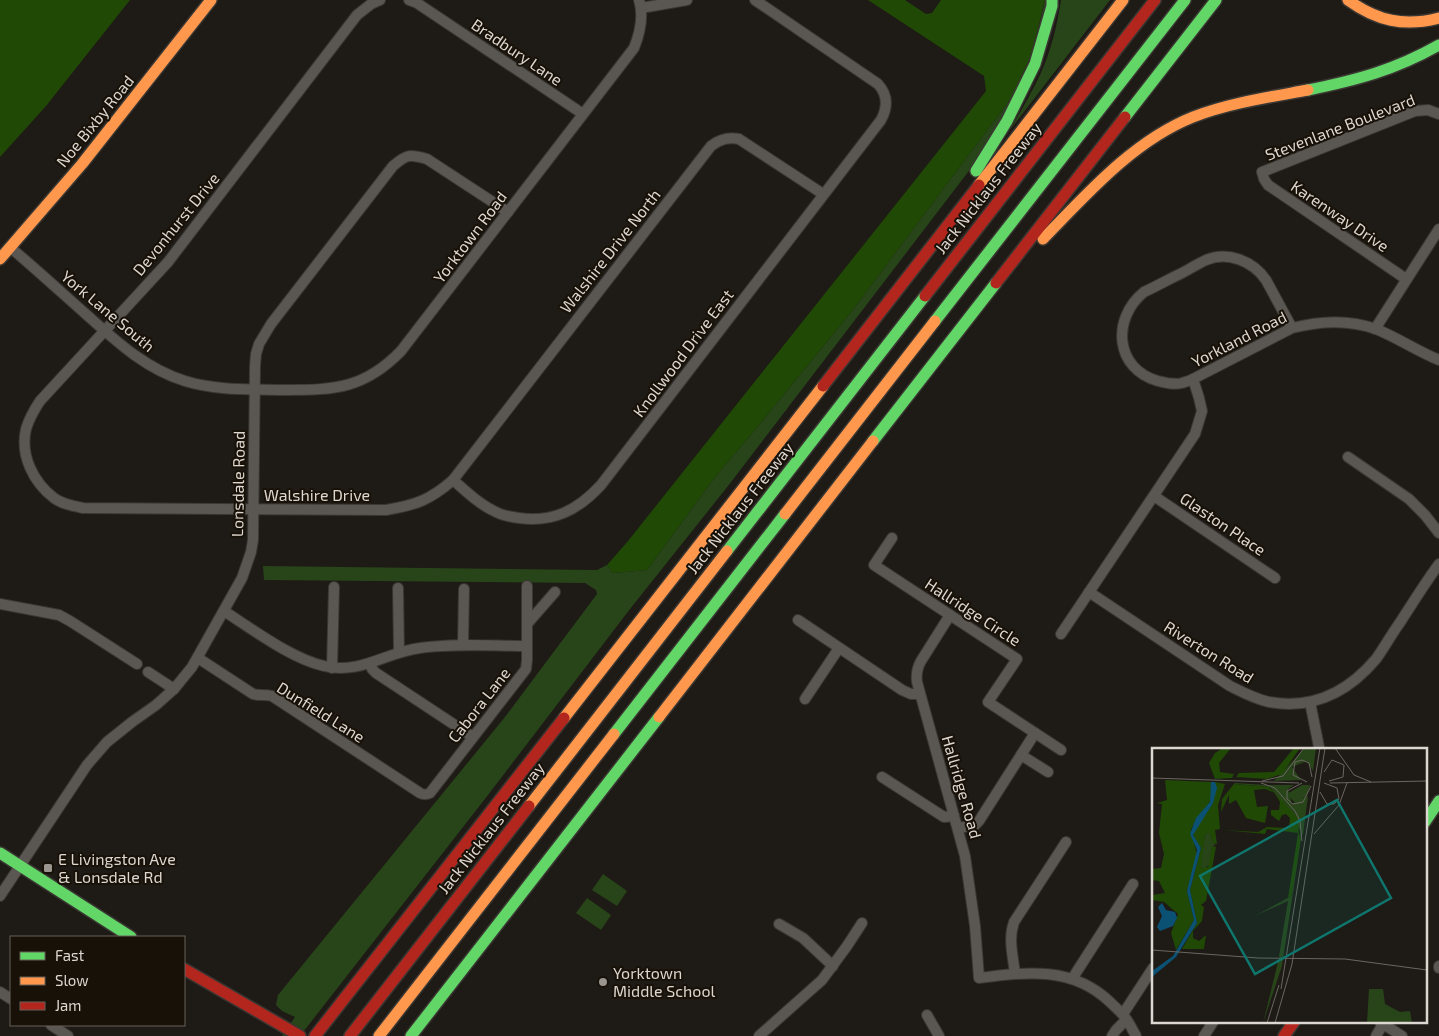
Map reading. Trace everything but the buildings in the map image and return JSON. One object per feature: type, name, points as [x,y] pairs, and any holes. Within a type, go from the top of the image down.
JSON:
[{"type":"main road","name":"Noe Bixby Road","points":[[0,259],[127,110],[211,0]]},
{"type":"main road","points":[[930,247],[1007,121],[1035,64],[1052,6],[1052,0]]},
{"type":"main road","points":[[315,1036],[436,884],[1123,0]]},
{"type":"main road","name":"Jack Nicklaus Freeway","points":[[350,1036],[1155,0]]},
{"type":"main road","points":[[380,1036],[1185,0]]},
{"type":"main road","points":[[411,1036],[1216,0]]},
{"type":"main road","points":[[1348,0],[1369,14],[1392,20],[1417,23],[1439,18]]},
{"type":"main road","points":[[993,286],[1014,270],[1072,209],[1123,160],[1152,139],[1182,122],[1210,111],[1238,104],[1367,77],[1400,64],[1439,45]]},
{"type":"main road","points":[[1426,820],[1439,801]]},
{"type":"main road","points":[[0,854],[128,936]]},
{"type":"main road","points":[[185,970],[300,1036]]},
{"type":"main road","points":[[1284,1036],[1293,1024]]},
{"type":"street","name":"Devonhurst Drive","points":[[34,477],[26,453],[25,439],[26,428],[32,413],[40,401],[168,262],[358,15],[370,4],[380,0]]},
{"type":"street","name":"Bradbury Lane","points":[[409,0],[417,3],[583,114]]},
{"type":"street","points":[[640,4],[687,0]]},
{"type":"street","name":"Knollwood Drive East","points":[[453,480],[478,502],[497,513],[507,516],[537,519],[548,518],[573,509],[582,503],[601,485],[880,120],[887,102],[883,89],[874,79],[755,0]]},
{"type":"street","name":"Yorktown Road","points":[[254,390],[315,390],[342,387],[359,382],[375,374],[401,351],[634,48],[640,31],[640,4]]},
{"type":"street","name":"Stevenlane Boulevard","points":[[1262,172],[1414,111],[1428,110],[1439,114]]},
{"type":"street","name":"Walshire Drive North","points":[[453,480],[711,146],[721,139],[739,139],[823,194]]},
{"type":"street","name":"Lonsdale Road","points":[[0,896],[87,765],[107,742],[156,705],[174,689],[192,668],[242,578],[254,540],[254,390],[256,354],[264,333],[393,166],[408,155],[427,159],[508,212]]},
{"type":"street","name":"Karenway Drive","points":[[1262,172],[1268,185],[1406,279]]},
{"type":"street","points":[[1375,329],[1439,229]]},
{"type":"street","name":"York Lane South","points":[[11,248],[104,331],[136,356],[171,376],[205,386],[254,390]]},
{"type":"street","points":[[1193,379],[1180,384],[1168,384],[1145,376],[1131,362],[1124,350],[1122,341],[1123,321],[1133,302],[1144,292],[1206,260],[1222,256],[1229,257],[1244,261],[1256,268],[1266,280],[1292,328]]},
{"type":"street","name":"Yorkland Road","points":[[1061,634],[1195,434],[1201,416],[1201,405],[1193,379],[1292,328],[1324,322],[1350,323],[1375,329],[1439,360]]},
{"type":"street","points":[[1348,457],[1410,499],[1425,514],[1439,533]]},
{"type":"street","name":"Walshire Drive","points":[[34,477],[54,498],[68,505],[83,508],[253,510],[386,510],[405,507],[422,501],[439,492],[453,480]]},
{"type":"street","name":"Glaston Place","points":[[1154,496],[1275,578]]},
{"type":"street","name":"Hallridge Circle","points":[[892,538],[874,566],[1017,659],[988,702],[1061,750]]},
{"type":"street","name":"Riverton Road","points":[[1089,592],[1230,686],[1248,695],[1268,702],[1310,702],[1339,691],[1354,681],[1376,658],[1439,564]]},
{"type":"street","name":"Cabora Lane","points":[[428,794],[526,669],[527,586]]},
{"type":"street","points":[[332,668],[334,587]]},
{"type":"street","points":[[398,588],[399,652]]},
{"type":"street","points":[[463,645],[464,589]]},
{"type":"street","points":[[527,624],[555,592]]},
{"type":"street","points":[[0,604],[59,615],[137,664]]},
{"type":"street","points":[[224,611],[297,656],[332,668],[357,667],[370,664],[399,652],[418,648],[463,645],[527,646]]},
{"type":"street","name":"Hallridge Road","points":[[950,615],[918,668],[916,676],[965,856],[975,926],[979,978],[1015,974]]},
{"type":"street","points":[[798,620],[902,690],[911,694],[920,694]]},
{"type":"street","points":[[805,699],[839,648]]},
{"type":"street","name":"Dunfield Lane","points":[[198,658],[253,694],[257,696],[267,694],[272,696],[420,794],[428,794]]},
{"type":"street","points":[[370,664],[376,673],[473,737]]},
{"type":"street","points":[[148,672],[174,689]]},
{"type":"street","points":[[1310,702],[1319,747]]},
{"type":"street","points":[[958,828],[975,825],[979,821],[1035,733]]},
{"type":"street","points":[[1021,755],[1048,772]]},
{"type":"street","points":[[882,777],[944,817],[954,816]]},
{"type":"street","points":[[1066,842],[1014,922],[1011,942],[1015,974],[1030,973],[1063,976],[1089,986],[1103,996],[1125,1017],[1136,1036]]},
{"type":"street","points":[[1072,979],[1133,884]]},
{"type":"street","points":[[759,1036],[822,980],[848,946],[862,923]]},
{"type":"street","points":[[779,924],[803,938],[833,966]]},
{"type":"street","points":[[1112,1036],[1152,970]]},
{"type":"street","points":[[927,1015],[939,1036]]},
{"type":"street","points":[[1204,1036],[1212,1024]]},
{"type":"street","points":[[1376,1036],[1382,1024]]},
{"type":"street","points":[[1384,1024],[1402,1036]]},
{"type":"street","points":[[53,1026],[68,1036]]},
{"type":"green space","points":[[0,0],[130,0],[46,106],[0,157]]},
{"type":"green space","points":[[868,0],[905,0],[926,14],[932,13],[941,0],[1045,0],[1032,53],[1012,97],[852,311],[715,477],[647,570],[613,573],[607,565],[986,91],[984,76]]},
{"type":"green space","points":[[1045,0],[1052,0],[1041,46],[1033,68],[1016,101],[978,159],[728,486],[630,609],[300,1036],[282,1036],[295,1017],[282,1011],[276,1005],[278,995],[505,717],[597,594],[596,590],[585,583],[264,580],[263,566],[597,570],[607,565],[613,573],[647,570],[715,477],[852,311],[1012,97],[1032,50]]},
{"type":"green space","points":[[1061,0],[1110,0],[1010,130],[1044,66],[1058,19]]},
{"type":"green space","points":[[603,874],[627,891],[617,906],[592,890]]},
{"type":"green space","points":[[587,898],[611,915],[601,930],[576,913]]},
{"type":"traffic: fast","points":[[976,171],[1007,121],[1035,64],[1052,6],[1052,0]]},
{"type":"traffic: fast","points":[[935,321],[1185,0]]},
{"type":"traffic: fast","points":[[1125,117],[1216,0]]},
{"type":"traffic: fast","points":[[1308,90],[1391,68],[1439,45]]},
{"type":"traffic: fast","points":[[873,441],[996,283]]},
{"type":"traffic: fast","points":[[727,551],[925,296]]},
{"type":"traffic: fast","points":[[614,734],[785,514]]},
{"type":"traffic: fast","points":[[411,1036],[659,717]]},
{"type":"traffic: fast","points":[[1426,820],[1439,801]]},
{"type":"traffic: fast","points":[[0,853],[129,936]]},
{"type":"traffic: slow","points":[[0,259],[82,164],[211,0]]},
{"type":"traffic: slow","points":[[979,185],[1123,0]]},
{"type":"traffic: slow","points":[[1348,0],[1370,13],[1391,20],[1414,22],[1439,18]]},
{"type":"traffic: slow","points":[[1043,239],[1112,170],[1150,140],[1171,127],[1193,117],[1221,108],[1308,90]]},
{"type":"traffic: slow","points":[[785,514],[935,321]]},
{"type":"traffic: slow","points":[[564,718],[823,386]]},
{"type":"traffic: slow","points":[[659,717],[873,441]]},
{"type":"traffic: slow","points":[[529,806],[727,551]]},
{"type":"traffic: slow","points":[[379,1036],[614,734]]},
{"type":"traffic: jam","points":[[925,296],[1155,0]]},
{"type":"traffic: jam","points":[[996,283],[1125,117]]},
{"type":"traffic: jam","points":[[823,386],[979,185]]},
{"type":"traffic: jam","points":[[315,1036],[564,718]]},
{"type":"traffic: jam","points":[[350,1036],[529,806]]},
{"type":"traffic: jam","points":[[185,970],[300,1036]]},
{"type":"traffic: jam","points":[[1284,1036],[1293,1024]]},
{"type":"place","name":"E Livingston Ave & Lonsdale Rd","points":[[48,868]]},
{"type":"place","name":"Yorktown Middle School","points":[[603,982]]}]
